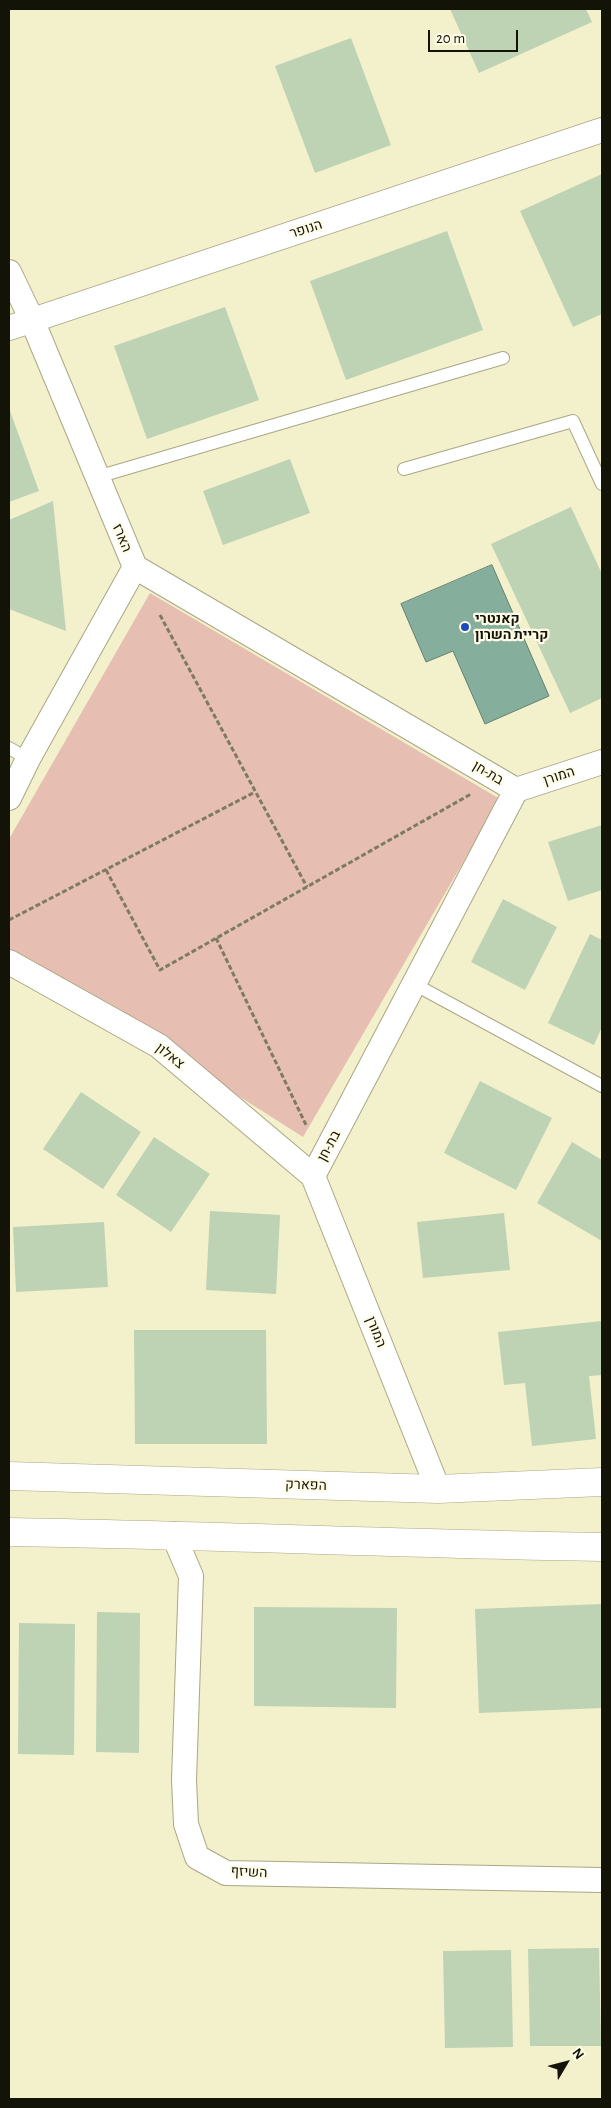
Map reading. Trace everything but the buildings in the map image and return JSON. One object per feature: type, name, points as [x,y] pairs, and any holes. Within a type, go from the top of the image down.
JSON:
[{"type":"street","name":"הנופר","points":[[9,328],[602,130]]},
{"type":"street","name":"הארז","points":[[9,272],[32,320],[135,567],[18,753],[9,798]]},
{"type":"street","name":"בת-חן","points":[[135,567],[507,785],[414,984],[317,1167]]},
{"type":"street","name":"המורן","points":[[507,785],[602,762]]},
{"type":"street","name":"צאלון","points":[[9,962],[159,1046],[317,1167]]},
{"type":"street","name":"המורן","points":[[317,1167],[438,1489]]},
{"type":"street","name":"הפארק","points":[[9,1476],[438,1489],[602,1482]]},
{"type":"street","points":[[9,1532],[173,1534],[456,1545],[602,1547]]},
{"type":"street","name":"השיזף","points":[[173,1534],[191,1576],[184,1780],[186,1824],[198,1857],[226,1873],[602,1880]]},
{"type":"lane","points":[[97,477],[503,358]]},
{"type":"lane","points":[[404,469],[574,421],[602,484]]},
{"type":"lane","points":[[414,984],[602,1086]]},
{"type":"path","points":[[158,610],[307,887]]},
{"type":"path","points":[[106,870],[160,970],[307,887],[507,785]]},
{"type":"path","points":[[9,920],[255,792]]},
{"type":"path","points":[[216,938],[317,1167]]},
{"type":"shaded area","name":"קאנטרי קריית השרון","points":[[492,565],[549,696],[485,724],[453,651],[426,662],[401,604]]},
{"type":"shaded area","points":[[150,593],[500,799],[303,1137],[9,950],[9,839]]},
{"type":"place","name":"קאנטרי קריית השרון","points":[[465,627]]}]
